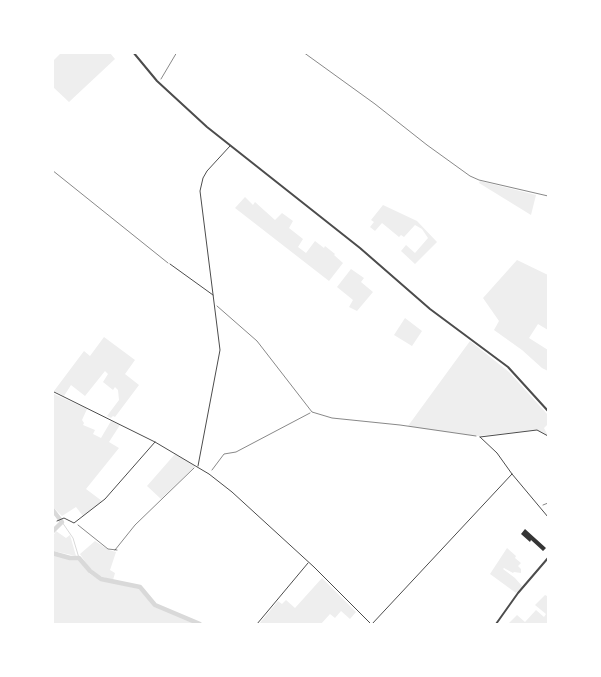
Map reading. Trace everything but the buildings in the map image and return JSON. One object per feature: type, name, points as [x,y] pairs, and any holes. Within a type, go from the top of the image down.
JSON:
[{"type":"street","points":[[134,52],[159,82],[207,127],[360,248],[430,309],[508,367],[548,412]]},
{"type":"street","points":[[198,466],[219,354],[219,340],[200,192],[203,178],[207,171],[230,145]]},
{"type":"street","points":[[170,264],[213,296]]},
{"type":"street","points":[[52,391],[155,442],[209,474],[232,492],[308,562],[371,624],[512,474]]},
{"type":"street","points":[[480,437],[537,430],[548,436]]},
{"type":"street","points":[[480,437],[497,453],[548,517]]},
{"type":"street","points":[[57,521],[66,518],[71,523],[76,522],[108,496],[155,442]]},
{"type":"street","points":[[496,624],[548,558]]},
{"type":"street","points":[[257,624],[308,562]]},
{"type":"path","points":[[159,82],[177,52]]},
{"type":"path","points":[[303,52],[470,176],[479,180],[548,196]]},
{"type":"path","points":[[52,170],[170,264]]},
{"type":"path","points":[[214,304],[262,346],[312,412],[332,418],[480,437]]},
{"type":"path","points":[[209,474],[224,454],[236,452],[312,412]]},
{"type":"path","points":[[115,550],[135,525],[198,466]]},
{"type":"path","points":[[539,506],[548,503]]},
{"type":"path","points":[[76,522],[78,526],[108,549],[117,550]]},
{"type":"shaded area","points":[[61,53],[110,53],[115,59],[69,102],[53,87],[53,61]]},
{"type":"shaded area","points":[[480,181],[536,195],[531,215],[479,183]]},
{"type":"shaded area","points":[[245,197],[253,205],[255,202],[275,220],[282,213],[293,221],[289,228],[303,239],[298,247],[306,253],[315,241],[335,254],[343,263],[329,281],[235,208]]},
{"type":"shaded area","points":[[383,205],[417,221],[437,242],[415,264],[401,251],[406,245],[415,253],[428,238],[422,229],[415,225],[404,237],[401,235],[399,237],[382,223],[375,231],[370,227],[374,222],[371,220]]},
{"type":"shaded area","points":[[517,260],[548,275],[548,330],[538,324],[529,338],[548,350],[548,371],[494,330],[499,321],[483,298]]},
{"type":"shaded area","points":[[351,269],[364,278],[361,282],[373,292],[357,311],[349,307],[353,300],[337,287]]},
{"type":"shaded area","points":[[405,318],[422,331],[412,346],[394,335]]},
{"type":"shaded area","points":[[104,337],[135,360],[125,374],[139,385],[115,417],[111,418],[107,416],[119,400],[118,390],[115,387],[113,390],[103,382],[108,374],[105,371],[85,396],[71,385],[64,396],[54,391],[84,351],[90,356]]},
{"type":"shaded area","points":[[470,341],[509,372],[548,415],[548,424],[544,428],[548,436],[536,430],[478,436],[408,426]]},
{"type":"shaded area","points":[[52,393],[87,409],[82,420],[83,425],[95,430],[93,434],[101,438],[111,421],[120,425],[109,442],[119,448],[86,489],[102,501],[83,516],[76,507],[62,516],[53,507]]},
{"type":"shaded area","points":[[175,454],[195,466],[161,499],[147,486]]},
{"type":"shaded area","points":[[56,531],[66,538],[70,535],[76,556],[53,551],[53,536]]},
{"type":"shaded area","points":[[95,541],[116,552],[110,570],[115,573],[113,580],[99,576],[90,569],[80,554]]},
{"type":"shaded area","points":[[507,548],[521,563],[518,566],[521,569],[521,573],[513,573],[503,569],[522,586],[516,593],[490,574]]},
{"type":"shaded area","points":[[53,555],[79,560],[90,574],[100,580],[139,589],[155,607],[197,624],[53,624]]},
{"type":"shaded area","points":[[322,578],[356,612],[350,619],[341,611],[335,618],[330,614],[321,624],[259,624],[278,601],[282,604],[286,600],[295,608]]},
{"type":"shaded area","points":[[545,595],[548,595],[548,624],[508,624],[517,615],[525,622],[536,610],[544,617],[546,614],[535,605]]},
{"type":"waterway","points":[[52,509],[62,522],[52,532]]},
{"type":"waterway","points":[[62,522],[73,538],[79,558]]},
{"type":"waterway","points":[[52,553],[70,558],[79,558],[90,571],[101,579],[140,587],[155,605],[200,624]]}]
